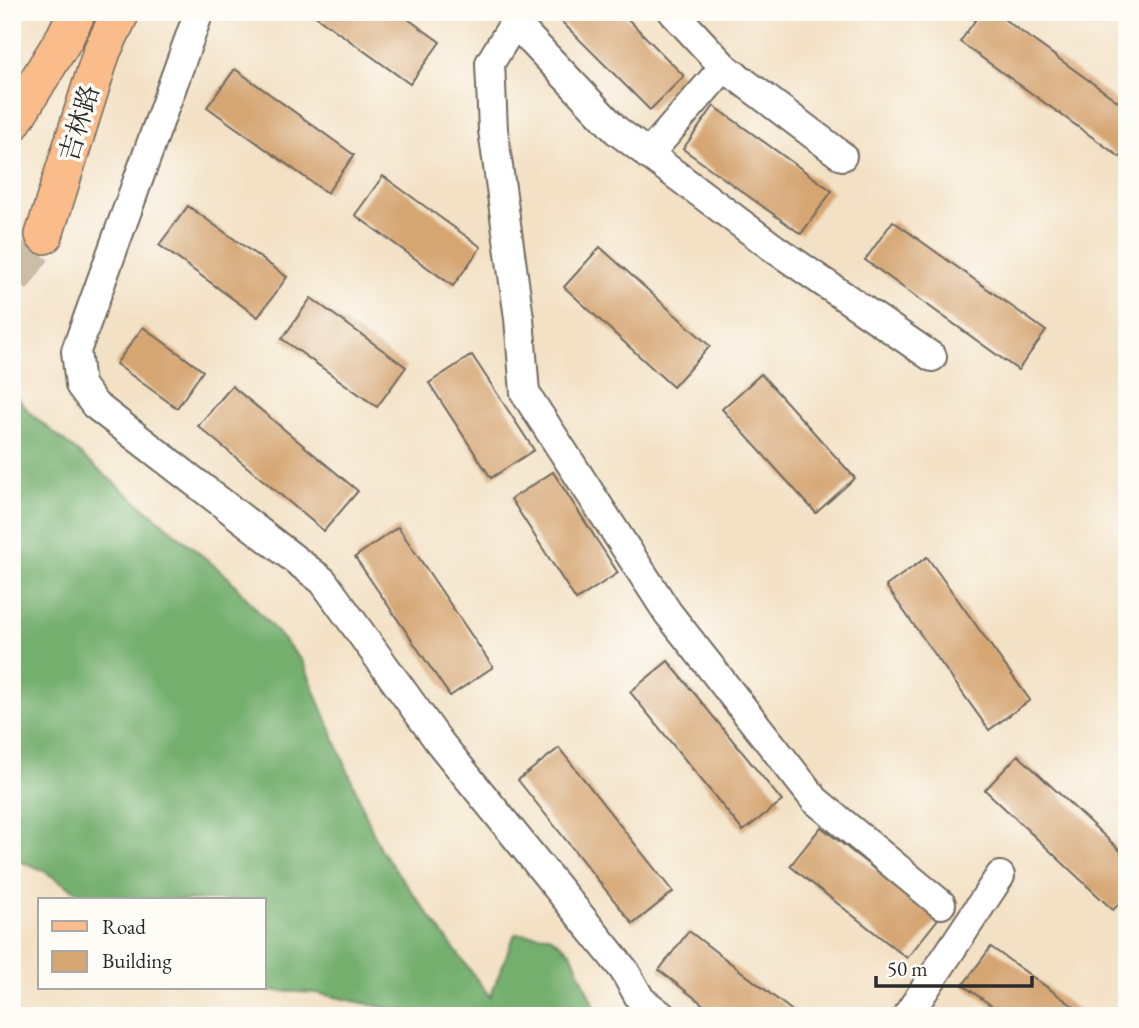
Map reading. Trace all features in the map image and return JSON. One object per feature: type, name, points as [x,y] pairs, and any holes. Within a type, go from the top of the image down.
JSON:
[{"type":"main road","name":"吉林路","points":[[12,123],[65,37],[76,12]]},
{"type":"main road","name":"吉林路","points":[[44,235],[102,51],[121,12]]},
{"type":"street","points":[[199,12],[76,351],[80,385],[94,405],[323,581],[440,743],[624,970],[641,1000],[662,1016]]},
{"type":"street","points":[[673,12],[724,67],[842,156]]},
{"type":"street","points":[[932,357],[775,249],[616,130],[517,17],[490,63],[493,130],[519,318],[525,393],[668,613],[815,800],[941,904]]},
{"type":"street","points":[[648,155],[724,67]]},
{"type":"street","points":[[907,1016],[1000,876]]},
{"type":"green space","points":[[12,391],[30,413],[228,577],[303,662],[380,849],[490,997],[515,934],[549,935],[571,952],[598,1016],[424,1016],[316,993],[263,990],[266,990],[266,898],[87,898],[42,870],[12,858]]},
{"type":"building","points":[[310,12],[398,12],[440,42],[410,84]]},
{"type":"building","points":[[621,12],[684,76],[650,110],[554,14]]},
{"type":"building","points":[[981,12],[994,12],[1127,108],[1127,147],[1120,157],[960,42]]},
{"type":"building","points":[[235,69],[354,155],[327,193],[207,107]]},
{"type":"building","points":[[714,106],[832,191],[801,234],[683,149]]},
{"type":"building","points":[[383,176],[481,247],[453,286],[355,215]]},
{"type":"building","points":[[188,206],[287,277],[258,317],[159,245]]},
{"type":"building","points":[[893,221],[1046,331],[1018,370],[865,260]]},
{"type":"building","points":[[600,247],[710,346],[673,387],[564,287]]},
{"type":"building","points":[[311,298],[406,367],[377,407],[282,339]]},
{"type":"building","points":[[143,327],[203,371],[177,408],[116,364]]},
{"type":"building","points":[[472,355],[534,450],[491,478],[429,383]]},
{"type":"building","points":[[761,374],[855,478],[816,513],[722,409]]},
{"type":"building","points":[[232,386],[358,491],[324,531],[198,426]]},
{"type":"building","points":[[553,472],[618,573],[576,600],[511,499]]},
{"type":"building","points":[[398,527],[493,667],[450,696],[355,557]]},
{"type":"building","points":[[927,557],[1030,700],[989,730],[886,586]]},
{"type":"building","points":[[668,661],[782,801],[743,831],[630,692]]},
{"type":"building","points":[[559,748],[673,892],[633,924],[518,780]]},
{"type":"building","points":[[1018,755],[1127,857],[1127,895],[1113,910],[985,790]]},
{"type":"building","points":[[821,827],[938,919],[907,958],[790,866]]},
{"type":"building","points":[[689,931],[799,1016],[718,1016],[659,970]]},
{"type":"building","points":[[991,947],[1087,1016],[1006,1016],[963,985]]},
{"type":"tunnel","points":[[12,279],[44,235]]}]
